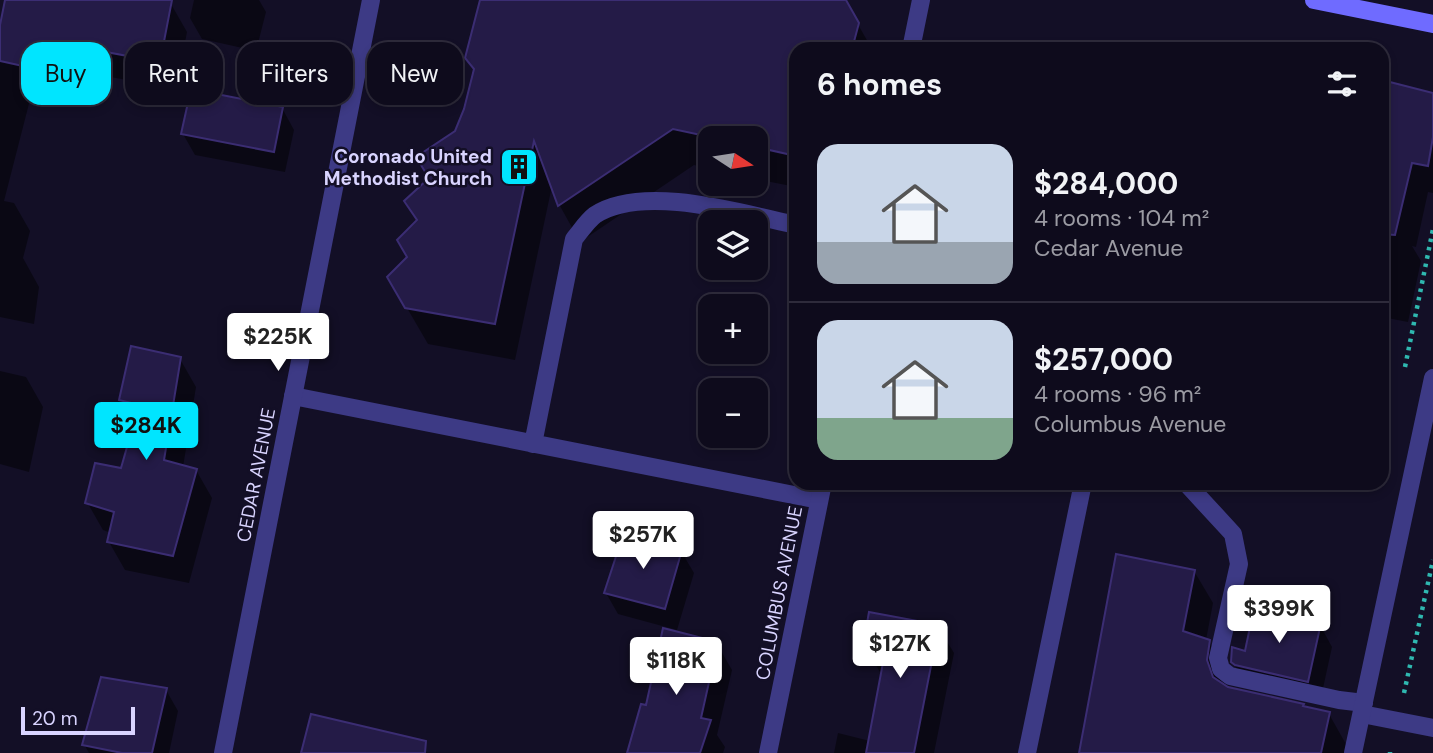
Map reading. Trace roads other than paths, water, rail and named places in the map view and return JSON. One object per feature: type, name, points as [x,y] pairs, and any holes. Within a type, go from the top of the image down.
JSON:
[{"type":"main road","points":[[1314,0],[1433,24]]},
{"type":"street","name":"CEDAR AVENUE","points":[[223,753],[371,0]]},
{"type":"street","points":[[912,42],[921,0]]},
{"type":"street","points":[[533,443],[574,239],[595,215],[618,205],[645,201],[690,202],[789,223]]},
{"type":"street","points":[[1353,753],[1430,409],[1433,378]]},
{"type":"street","points":[[293,396],[533,443],[789,487]]},
{"type":"street","points":[[1027,753],[1082,490]]},
{"type":"street","points":[[1192,490],[1233,534],[1239,564],[1218,658],[1222,669],[1230,676],[1339,700],[1433,728]]},
{"type":"street","name":"COLUMBUS AVENUE","points":[[768,753],[821,492]]},
{"type":"place","name":"Coronado United Methodist Church","points":[[519,167]]}]
